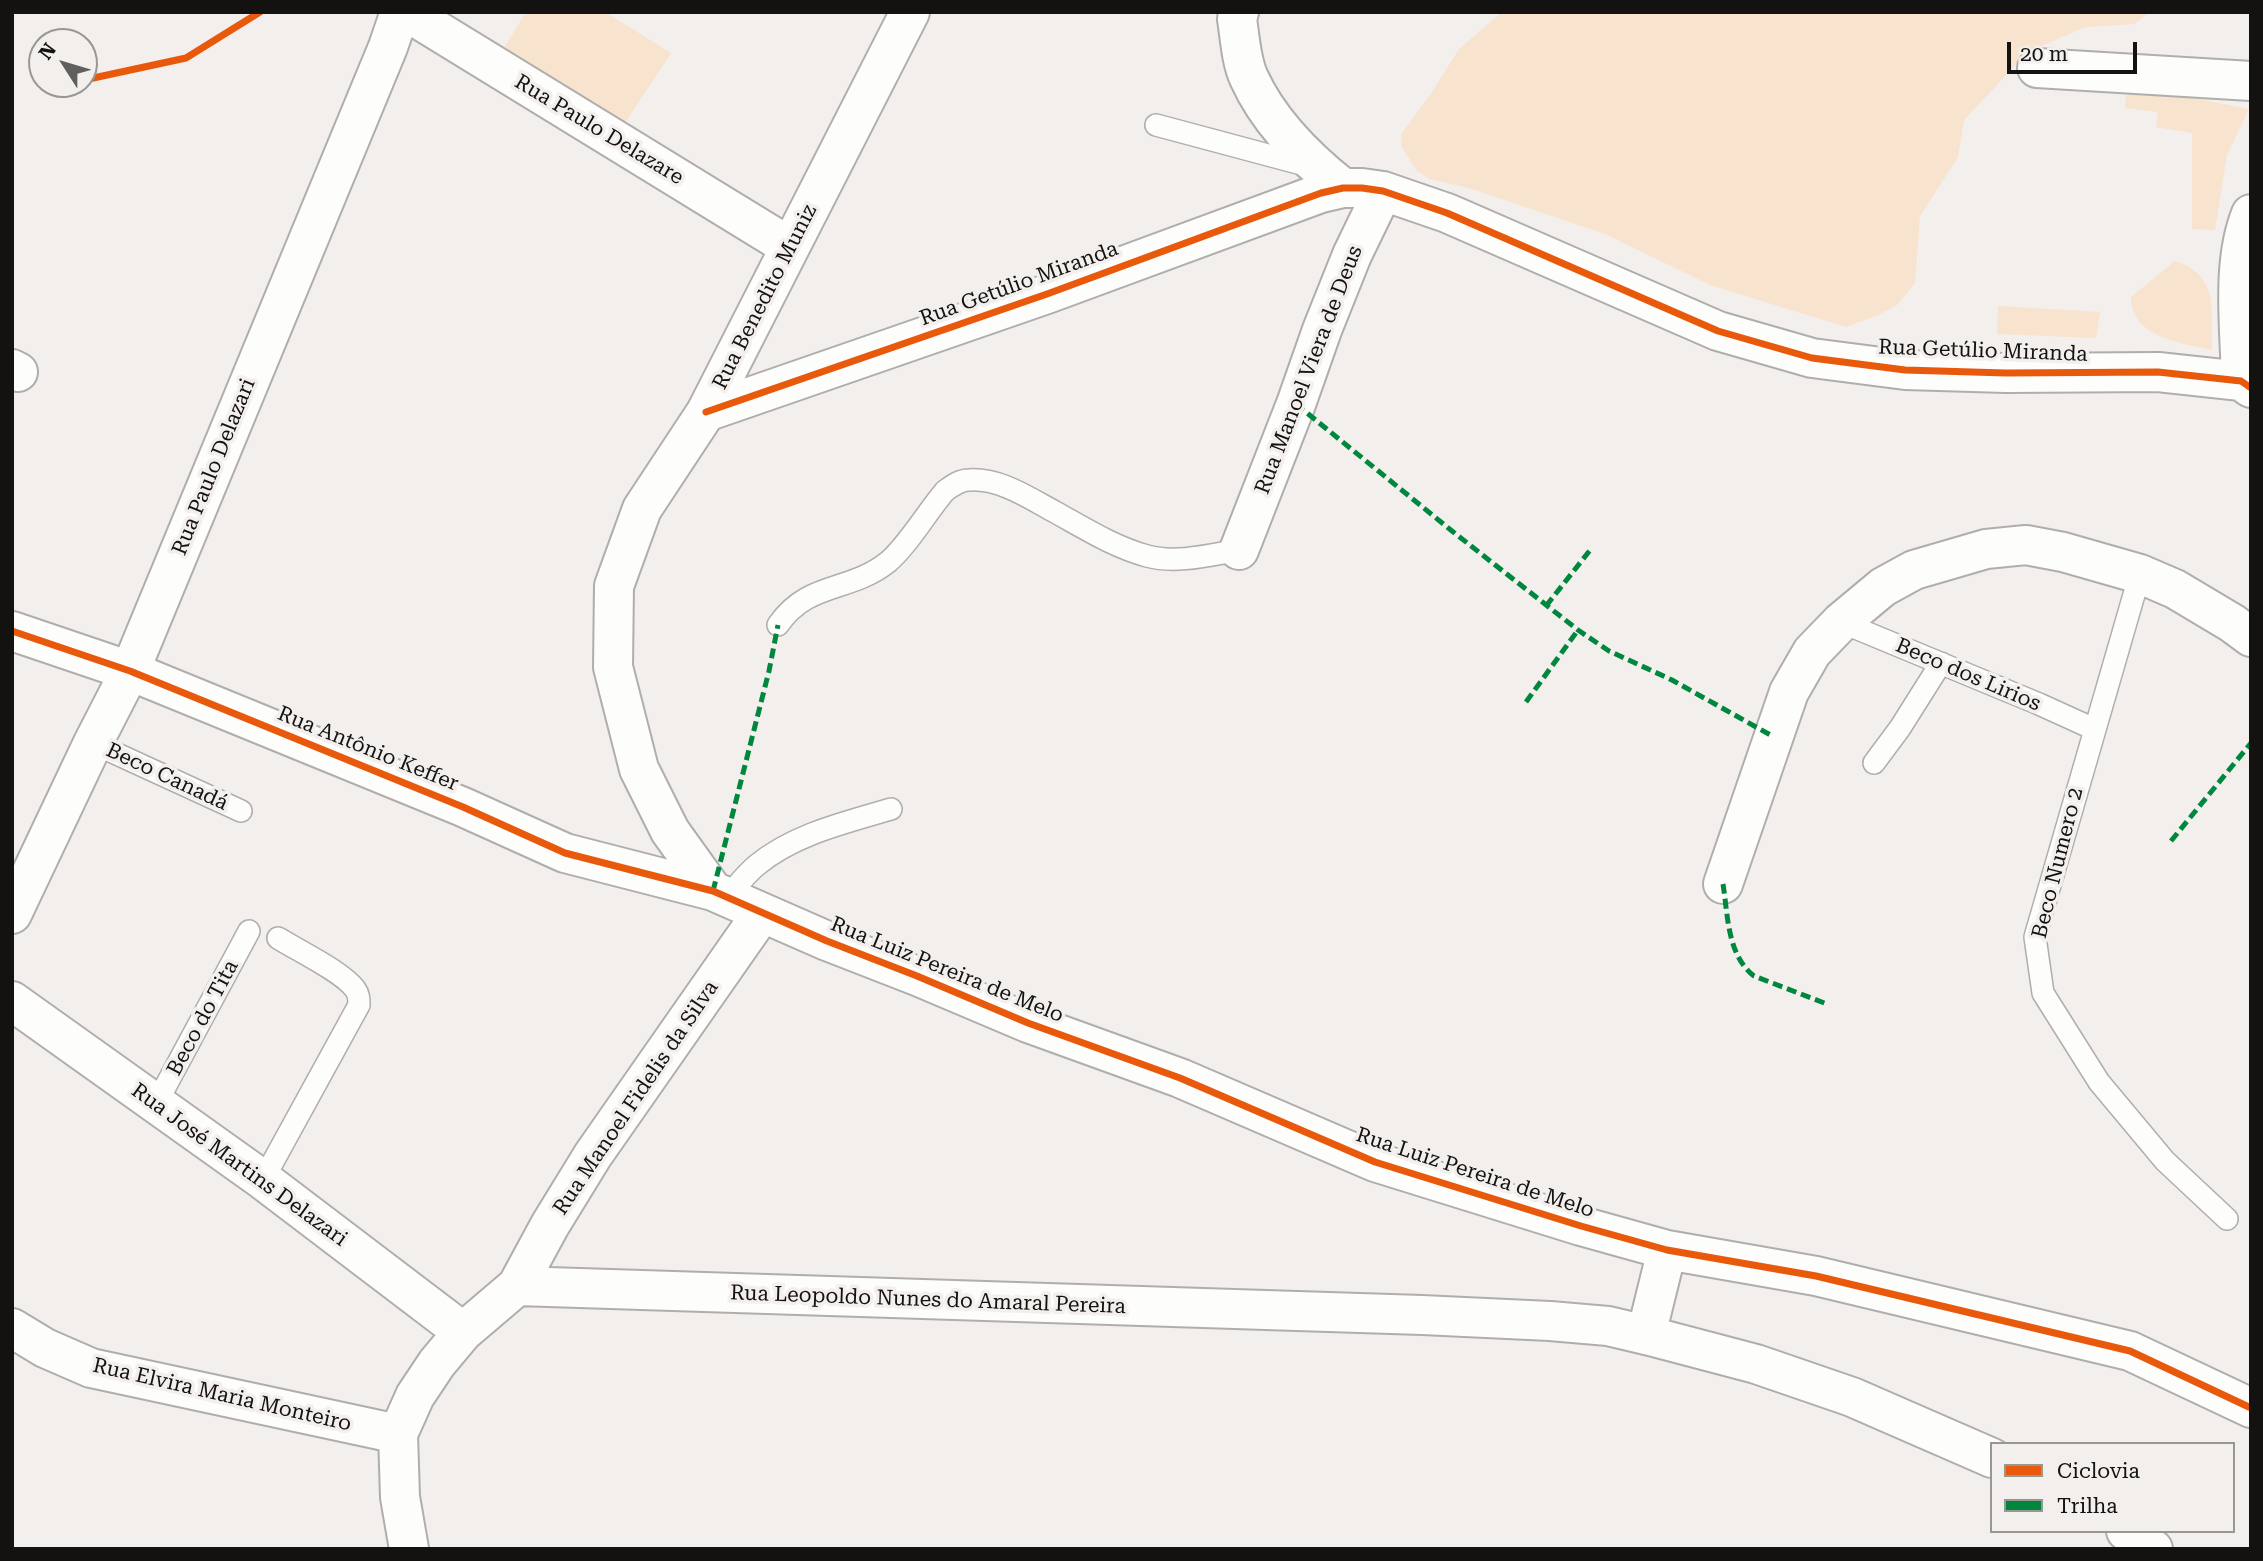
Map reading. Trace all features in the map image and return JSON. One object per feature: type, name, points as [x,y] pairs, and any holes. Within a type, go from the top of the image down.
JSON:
[{"type":"street","name":"Rua Paulo Delazari","points":[[12,914],[130,671],[388,47],[400,12]]},
{"type":"street","name":"Rua Paulo Delazare","points":[[407,12],[790,247]]},
{"type":"street","name":"Rua Benedito Muniz","points":[[720,894],[670,831],[639,769],[612,667],[614,586],[642,509],[706,412],[910,12]]},
{"type":"street","points":[[1239,12],[1237,19],[1247,75],[1272,119],[1330,178]]},
{"type":"street","points":[[2037,68],[2251,81]]},
{"type":"street","name":"Rua Getúlio Miranda","points":[[706,412],[1047,294],[1321,193],[1330,178],[1383,191],[1447,213],[1718,331],[1812,358],[1905,370],[2006,373],[2158,372],[2246,385]]},
{"type":"street","name":"Rua Manoel Viera de Deus","points":[[1239,550],[1296,404],[1326,317],[1383,191]]},
{"type":"street","points":[[2246,385],[2239,281],[2244,232],[2251,214]]},
{"type":"street","points":[[1723,884],[1789,692],[1812,652],[1841,622],[1883,587],[1914,570],[1986,549],[2026,545],[2063,552],[2140,574],[2175,589],[2251,637]]},
{"type":"street","name":"Rua Antônio Keffer","points":[[12,631],[130,671],[463,807],[565,853],[720,894]]},
{"type":"street","name":"Rua Luiz Pereira de Melo","points":[[720,894],[1028,1023],[1180,1078],[1375,1163],[1581,1227],[1667,1250],[1816,1276],[2130,1351],[2251,1408]]},
{"type":"street","name":"Rua Manoel Fidelis da Silva","points":[[517,1286],[593,1155],[762,913]]},
{"type":"street","name":"Rua José Martins Delazari","points":[[12,1001],[263,1180],[463,1332]]},
{"type":"street","points":[[1646,1335],[1667,1250]]},
{"type":"street","points":[[409,1549],[400,1497],[398,1434],[415,1395],[437,1363],[463,1332],[517,1286]]},
{"type":"street","name":"Rua Leopoldo Nunes do Amaral Pereira","points":[[517,1286],[1536,1320],[1608,1326],[1756,1364],[1852,1397],[1990,1457]]},
{"type":"street","name":"Rua Elvira Maria Monteiro","points":[[12,1328],[45,1348],[91,1368],[398,1434]]},
{"type":"street","points":[[2129,1533],[2153,1549]]},
{"type":"lane","points":[[1156,125],[1330,178]]},
{"type":"lane","points":[[778,625],[788,610],[804,598],[867,576],[890,561],[945,491],[957,482],[969,480],[997,483],[1019,492],[1116,545],[1147,556],[1173,559],[1239,550]]},
{"type":"lane","name":"Beco Numero 2","points":[[2140,574],[2035,937],[2043,993],[2099,1082],[2165,1161],[2227,1219]]},
{"type":"lane","name":"Beco dos Lirios","points":[[1841,622],[2094,729]]},
{"type":"lane","points":[[1874,763],[1900,728],[1941,663]]},
{"type":"lane","name":"Beco Canadá","points":[[93,743],[241,811]]},
{"type":"lane","points":[[720,894],[755,867],[813,832],[891,809]]},
{"type":"lane","name":"Beco do Tita","points":[[156,1104],[249,931]]},
{"type":"lane","points":[[263,1180],[359,1005],[355,988],[278,938]]},
{"type":"shaded area","points":[[526,12],[605,12],[671,53],[625,123],[504,48]]},
{"type":"shaded area","points":[[1502,12],[2150,12],[2134,24],[2085,27],[2028,52],[1964,120],[1958,157],[1920,216],[1915,283],[1897,305],[1846,327],[1710,285],[1605,234],[1472,189],[1430,179],[1417,171],[1401,146],[1402,133],[1459,49]]},
{"type":"shaded area","points":[[2127,85],[2249,109],[2227,155],[2215,230],[2192,229],[2192,133],[2156,127],[2158,112],[2125,108]]},
{"type":"shaded area","points":[[2175,261],[2200,275],[2206,285],[2212,309],[2212,350],[2160,336],[2139,322],[2133,311],[2131,297]]},
{"type":"shaded area","points":[[1998,306],[2100,312],[2096,338],[1997,334]]},
{"type":"marked path","points":[[1296,404],[1578,630],[1609,651],[1672,680],[1774,737]]},
{"type":"marked path","points":[[1546,606],[1591,549]]},
{"type":"marked path","points":[[713,891],[769,671],[778,625]]},
{"type":"marked path","points":[[1526,702],[1578,630]]},
{"type":"marked path","points":[[2171,841],[2251,743]]},
{"type":"marked path","points":[[1723,884],[1730,934],[1738,957],[1745,967],[1754,976],[1827,1004]]},
{"type":"cycle path","points":[[98,77],[186,58],[260,12]]},
{"type":"cycle path","points":[[706,412],[1047,294],[1321,193],[1343,188],[1383,191],[1447,213],[1718,331],[1812,358],[1905,370],[2006,373],[2158,372],[2241,381],[2251,388]]},
{"type":"cycle path","points":[[12,631],[130,671],[463,807],[565,853],[713,891],[1028,1023],[1180,1078],[1375,1162],[1667,1250],[1816,1276],[2130,1351],[2251,1408]]}]
